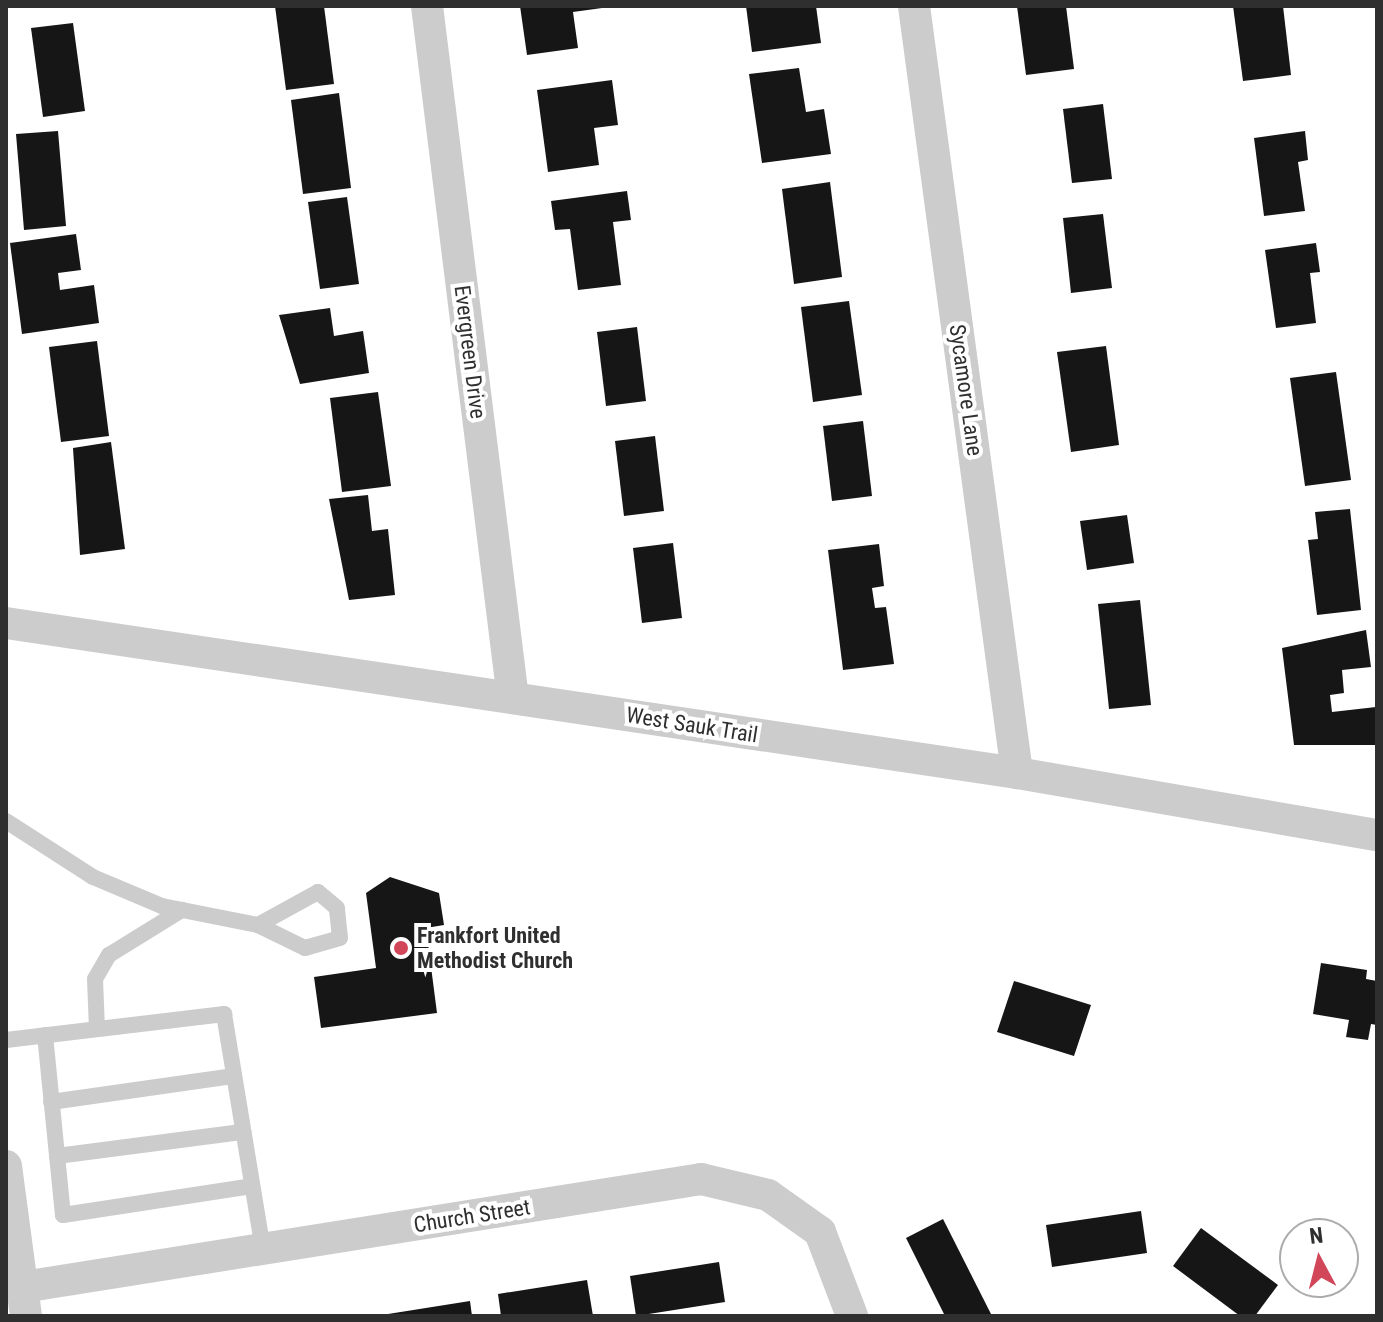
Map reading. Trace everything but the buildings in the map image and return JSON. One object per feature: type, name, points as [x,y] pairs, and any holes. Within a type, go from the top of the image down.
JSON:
[{"type":"street","name":"Evergreen Drive","points":[[427,6],[513,698]]},
{"type":"street","name":"Sycamore Lane","points":[[914,6],[1017,773]]},
{"type":"street","name":"West Sauk Trail","points":[[6,623],[1017,773],[1377,835]]},
{"type":"street","points":[[6,1166],[25,1302]]},
{"type":"street","name":"Church Street","points":[[25,1302],[263,1249],[701,1179],[768,1195],[820,1232],[852,1316]]},
{"type":"lane","points":[[6,821],[93,877],[182,910],[258,925],[305,948],[340,938],[337,908],[318,892],[258,925]]},
{"type":"lane","points":[[97,1029],[95,979],[109,955],[182,910]]},
{"type":"lane","points":[[6,1040],[224,1014],[263,1249]]},
{"type":"lane","points":[[45,1035],[63,1215],[252,1186]]},
{"type":"lane","points":[[51,1102],[234,1076]]},
{"type":"lane","points":[[57,1156],[243,1132]]},
{"type":"place","name":"Frankfort United Methodist Church","points":[[401,948]]}]
